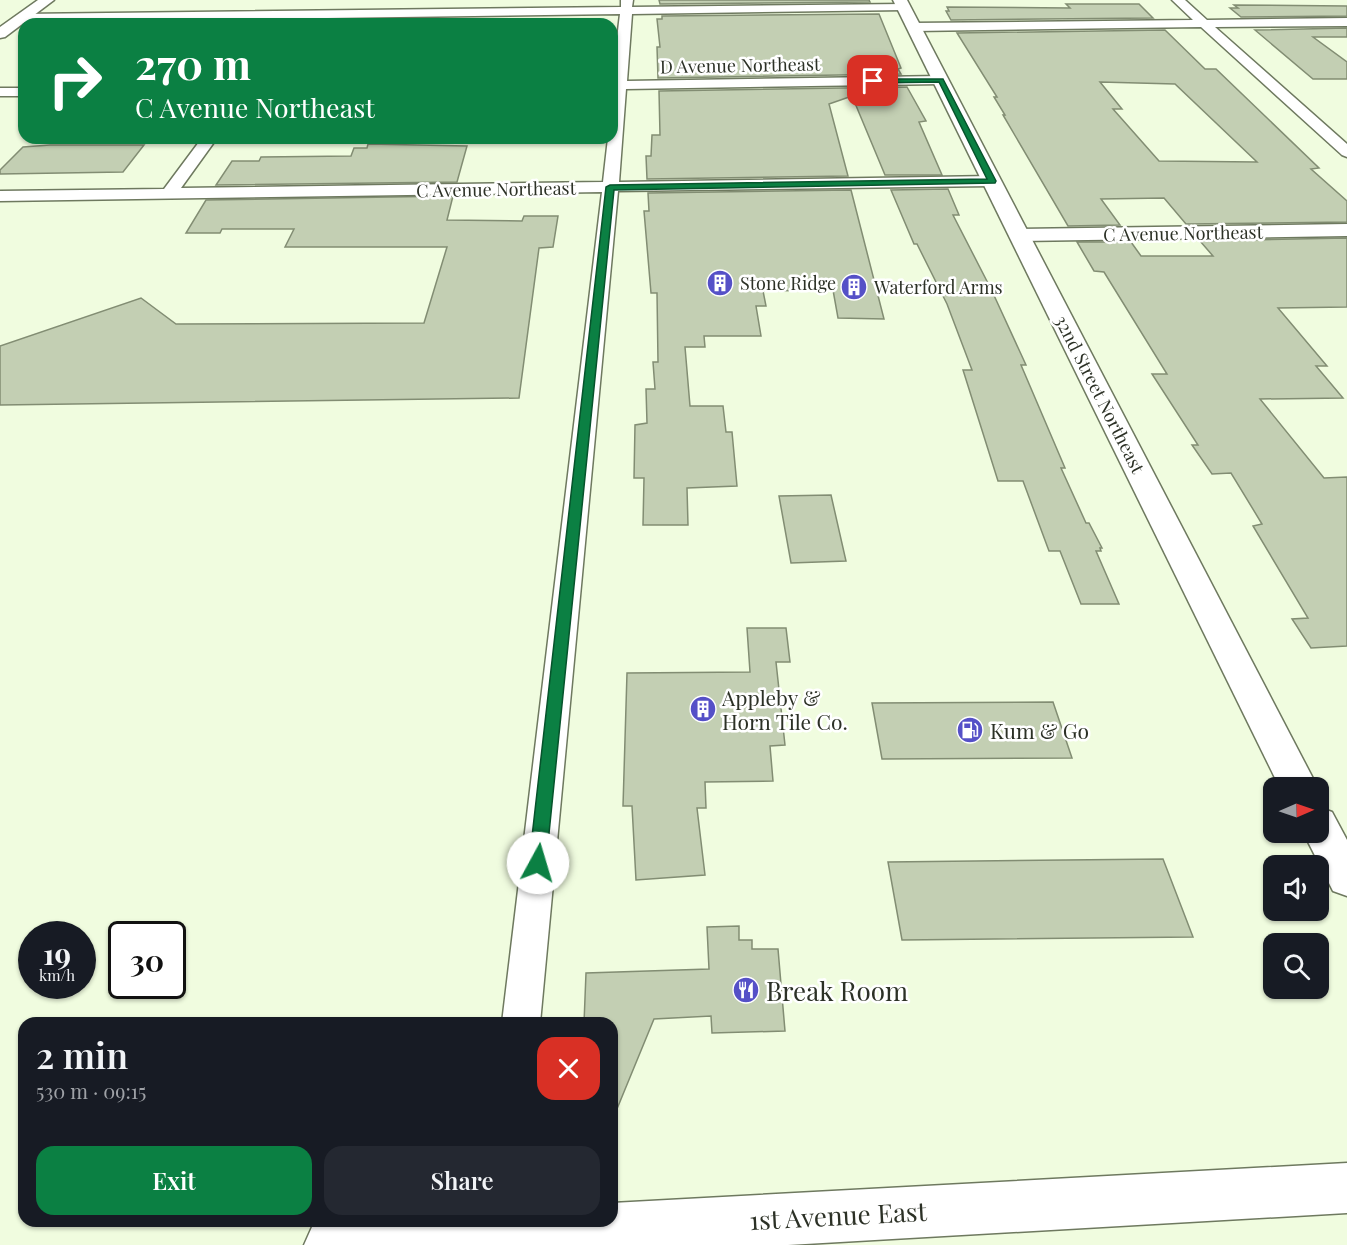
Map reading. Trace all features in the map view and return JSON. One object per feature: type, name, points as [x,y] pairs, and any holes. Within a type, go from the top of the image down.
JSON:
[{"type":"main road","points":[[23,18],[47,0]]},
{"type":"main road","name":"32nd Street Northeast","points":[[902,3],[1293,777]]},
{"type":"main road","points":[[0,34],[18,21]]},
{"type":"main road","name":"C Avenue Northeast","points":[[1020,235],[1347,230]]},
{"type":"main road","points":[[1328,843],[1347,879]]},
{"type":"main road","name":"1st Avenue East","points":[[618,1222],[1347,1188]]},
{"type":"main road","name":"1st Avenue East","points":[[330,1245],[520,1227]]},
{"type":"street","points":[[305,18],[320,0]]},
{"type":"street","points":[[1178,0],[1347,152]]},
{"type":"street","points":[[327,18],[626,5],[902,3]]},
{"type":"street","points":[[618,68],[626,5]]},
{"type":"street","points":[[914,27],[1347,22]]},
{"type":"street","name":"D Avenue Northeast","points":[[618,84],[941,80]]},
{"type":"street","points":[[0,92],[18,92]]},
{"type":"street","points":[[169,193],[206,144]]},
{"type":"street","points":[[522,1017],[610,187],[613,144]]},
{"type":"street","name":"C Avenue Northeast","points":[[0,196],[992,181]]},
{"type":"building","points":[[659,0],[869,0],[870,2],[660,4]]},
{"type":"building","points":[[1066,4],[1139,4],[1153,18],[951,20],[946,11],[949,11],[947,7],[1070,8]]},
{"type":"building","points":[[1234,5],[1347,6],[1347,16],[1241,17],[1230,8],[1238,8]]},
{"type":"building","points":[[879,14],[901,68],[898,69],[901,74],[658,78],[657,47],[660,47],[657,19],[662,19],[662,16]]},
{"type":"building","points":[[1347,28],[1347,37],[1313,37],[1347,62],[1347,79],[1313,79],[1255,30]]},
{"type":"building","points":[[1165,30],[1205,69],[1216,69],[1319,168],[1311,169],[1347,201],[1347,222],[1186,224],[1164,198],[1101,199],[1120,225],[1068,226],[1003,115],[1005,115],[994,97],[997,97],[957,33]],"holes":[[[1100,82],[1175,84],[1257,162],[1159,161],[1113,109],[1122,109]]]},
{"type":"building","points":[[907,87],[926,121],[919,122],[942,175],[885,175],[852,96],[829,104],[848,176],[647,179],[646,156],[651,156],[652,135],[660,135],[659,91]]},
{"type":"building","points":[[368,144],[467,146],[457,182],[216,185],[232,161],[259,161],[261,157],[351,156],[354,148],[367,148]]},
{"type":"building","points":[[144,145],[123,172],[0,174],[0,170],[23,147]]},
{"type":"building","points":[[948,189],[959,215],[953,215],[992,291],[1026,365],[1021,365],[1065,468],[1061,468],[1086,523],[1089,523],[1102,548],[1100,548],[1101,551],[1096,551],[1119,604],[1081,604],[1060,551],[1049,551],[1023,481],[998,481],[963,370],[972,370],[947,304],[917,244],[914,244],[891,190]]},
{"type":"building","points":[[851,190],[884,319],[838,318],[833,290],[763,291],[766,306],[756,306],[761,336],[704,336],[705,347],[685,347],[690,406],[723,406],[726,432],[732,432],[737,486],[687,488],[688,525],[643,525],[644,478],[634,478],[635,425],[647,423],[646,389],[655,389],[653,362],[658,362],[657,293],[651,293],[644,211],[649,211],[648,193]]},
{"type":"building","points":[[453,196],[447,220],[522,221],[524,216],[558,216],[553,247],[539,248],[519,398],[0,405],[0,346],[141,298],[176,324],[424,323],[447,247],[285,247],[294,229],[222,229],[220,233],[186,233],[206,200]]},
{"type":"building","points":[[1347,238],[1347,307],[1278,308],[1327,366],[1316,366],[1343,398],[1260,399],[1324,478],[1347,477],[1347,646],[1311,648],[1292,619],[1308,618],[1253,526],[1262,524],[1231,473],[1212,474],[1192,445],[1198,445],[1152,374],[1167,374],[1104,272],[1094,271],[1077,242],[1131,242],[1141,256],[1213,256],[1200,241]]},
{"type":"building","points":[[831,495],[846,561],[791,563],[779,496]]},
{"type":"building","points":[[747,628],[786,628],[790,662],[776,662],[785,745],[770,746],[773,781],[705,782],[706,808],[697,808],[705,875],[636,880],[632,806],[623,806],[627,673],[750,672]]},
{"type":"building","name":"Kum & Go","points":[[1053,702],[1072,758],[882,759],[872,703]]},
{"type":"building","points":[[1163,859],[1193,937],[902,940],[888,862]]},
{"type":"building","points":[[739,926],[739,940],[752,940],[752,949],[778,949],[785,1031],[712,1033],[711,1016],[654,1019],[618,1106],[618,1017],[584,1017],[586,973],[709,969],[707,927]]},
{"type":"place","name":"Stone Ridge","points":[[720,283]]},
{"type":"place","name":"Waterford Arms","points":[[854,287]]},
{"type":"place","name":"Appleby & Horn Tile Co.","points":[[703,709]]},
{"type":"place","name":"Kum & Go","points":[[970,730]]},
{"type":"place","name":"Break Room","points":[[746,990]]},
{"type":"route","points":[[538,863],[610,187],[992,181],[941,80],[873,81]]}]
